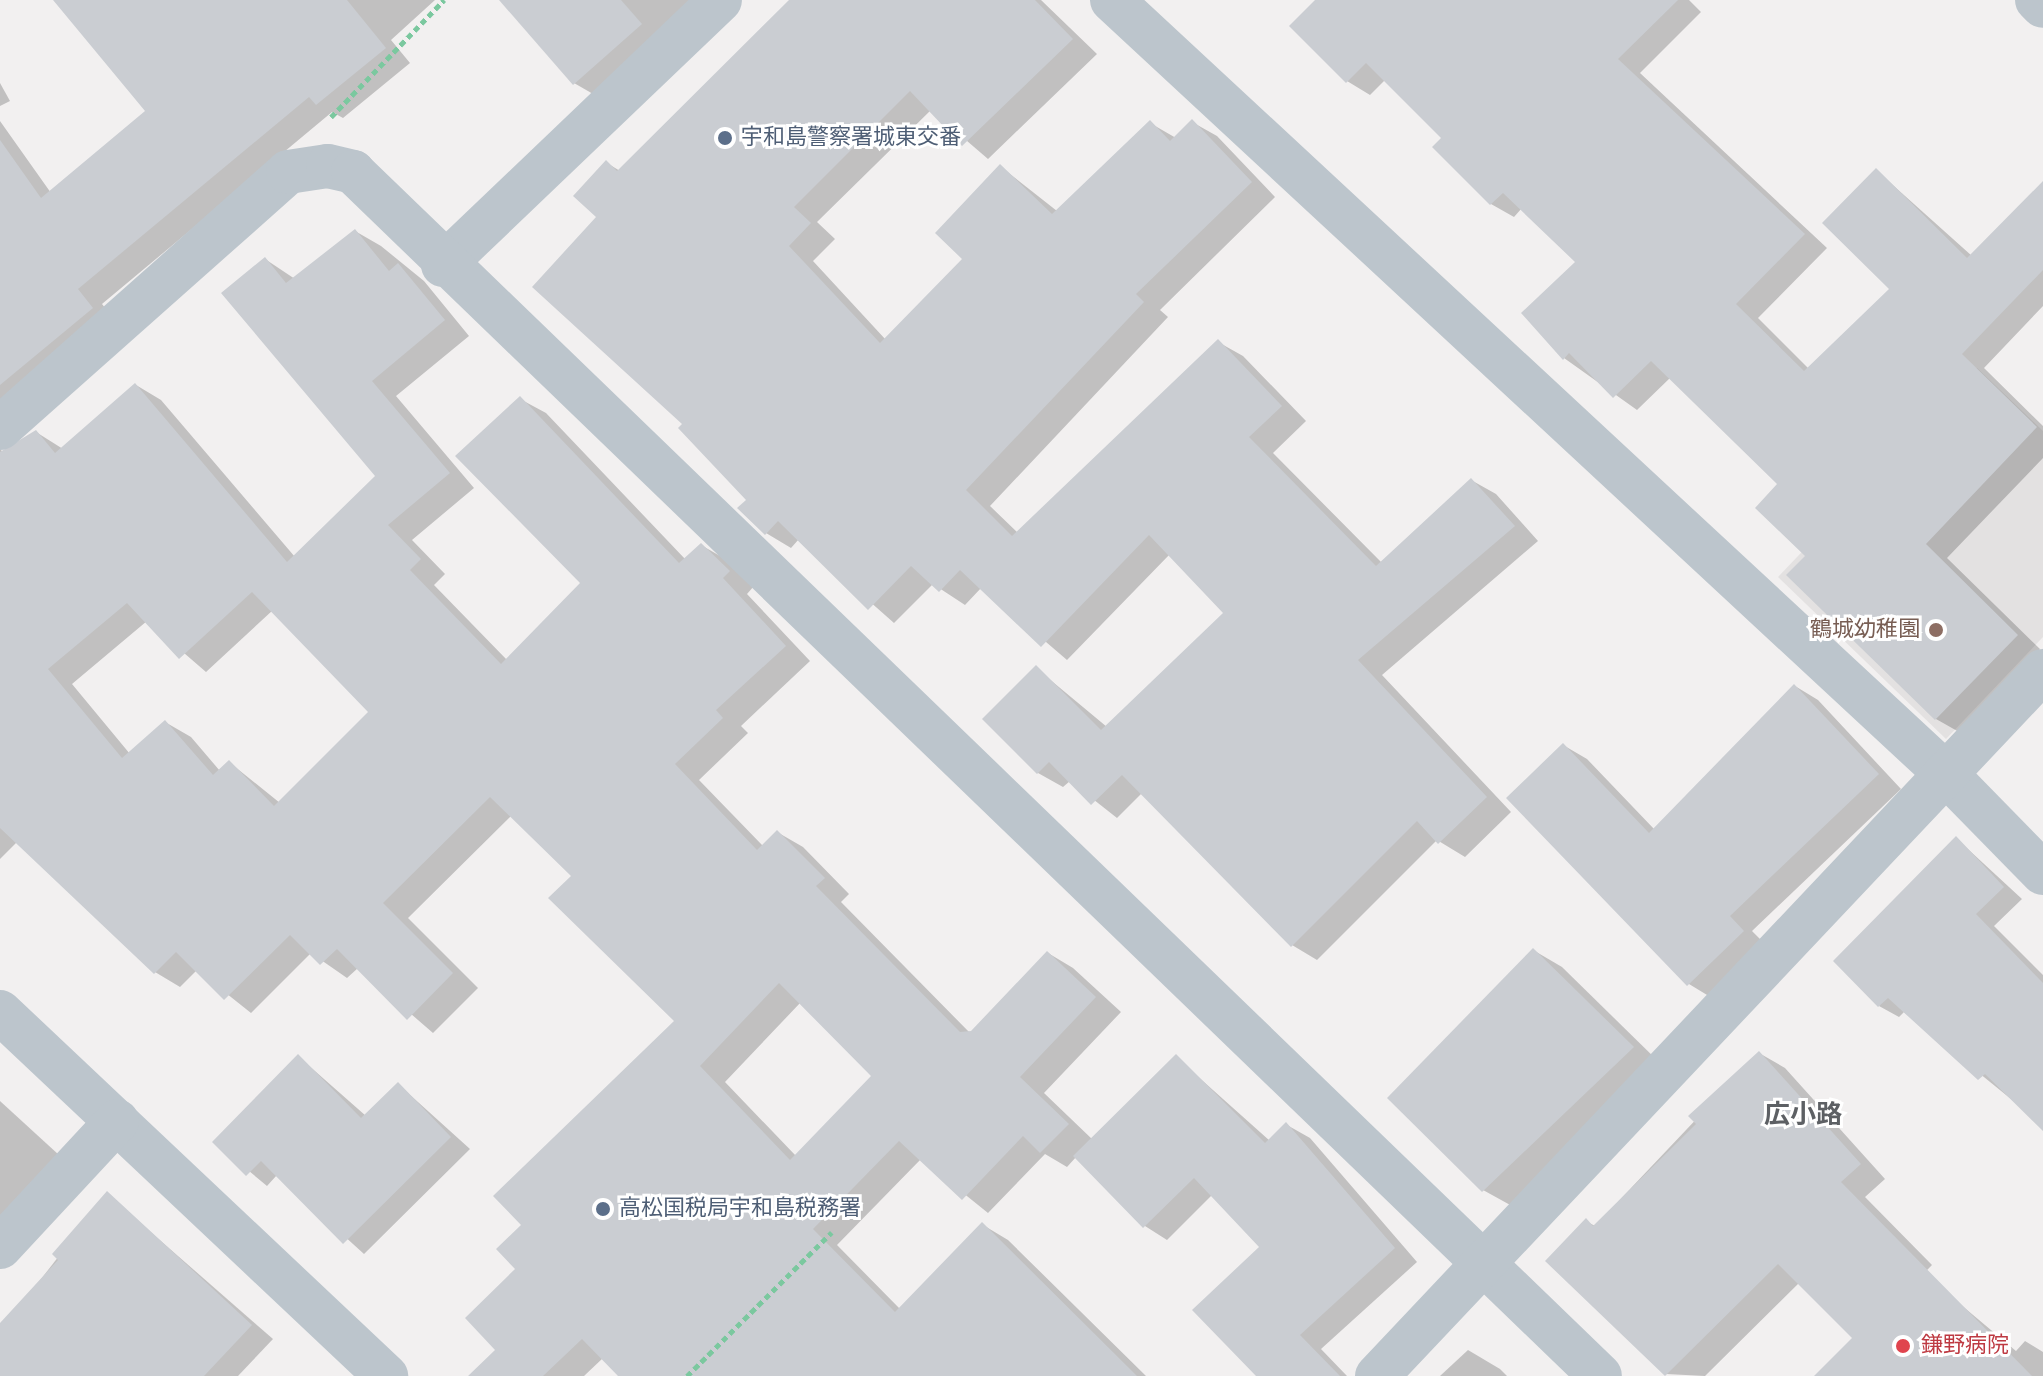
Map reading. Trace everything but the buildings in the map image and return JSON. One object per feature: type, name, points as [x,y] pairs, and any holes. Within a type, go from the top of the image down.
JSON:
[{"type":"street","points":[[443,265],[720,0]]},
{"type":"street","points":[[1112,0],[1945,773],[2043,873]]},
{"type":"street","points":[[2037,0],[2043,6]]},
{"type":"street","points":[[0,428],[288,172],[328,166],[353,172],[443,265],[1600,1376]]},
{"type":"street","points":[[1377,1376],[2043,671]]},
{"type":"street","points":[[0,1012],[386,1376]]},
{"type":"street","points":[[0,1247],[117,1121]]},
{"type":"path","points":[[288,172],[444,0]]},
{"type":"path","points":[[687,1376],[832,1232]]},
{"type":"shaded area","points":[[1977,368],[2043,431],[2043,637],[1946,739],[1778,577]]},
{"type":"place","name":"宇和島警察署城東交番","points":[[725,138]]},
{"type":"place","name":"鶴城幼稚園","points":[[1936,630]]},
{"type":"place","name":"高松国税局宇和島税務署","points":[[603,1209]]},
{"type":"place","name":"鎌野病院","points":[[1903,1346]]},
{"type":"district","name":"広小路","points":[[1803,1116]]}]
